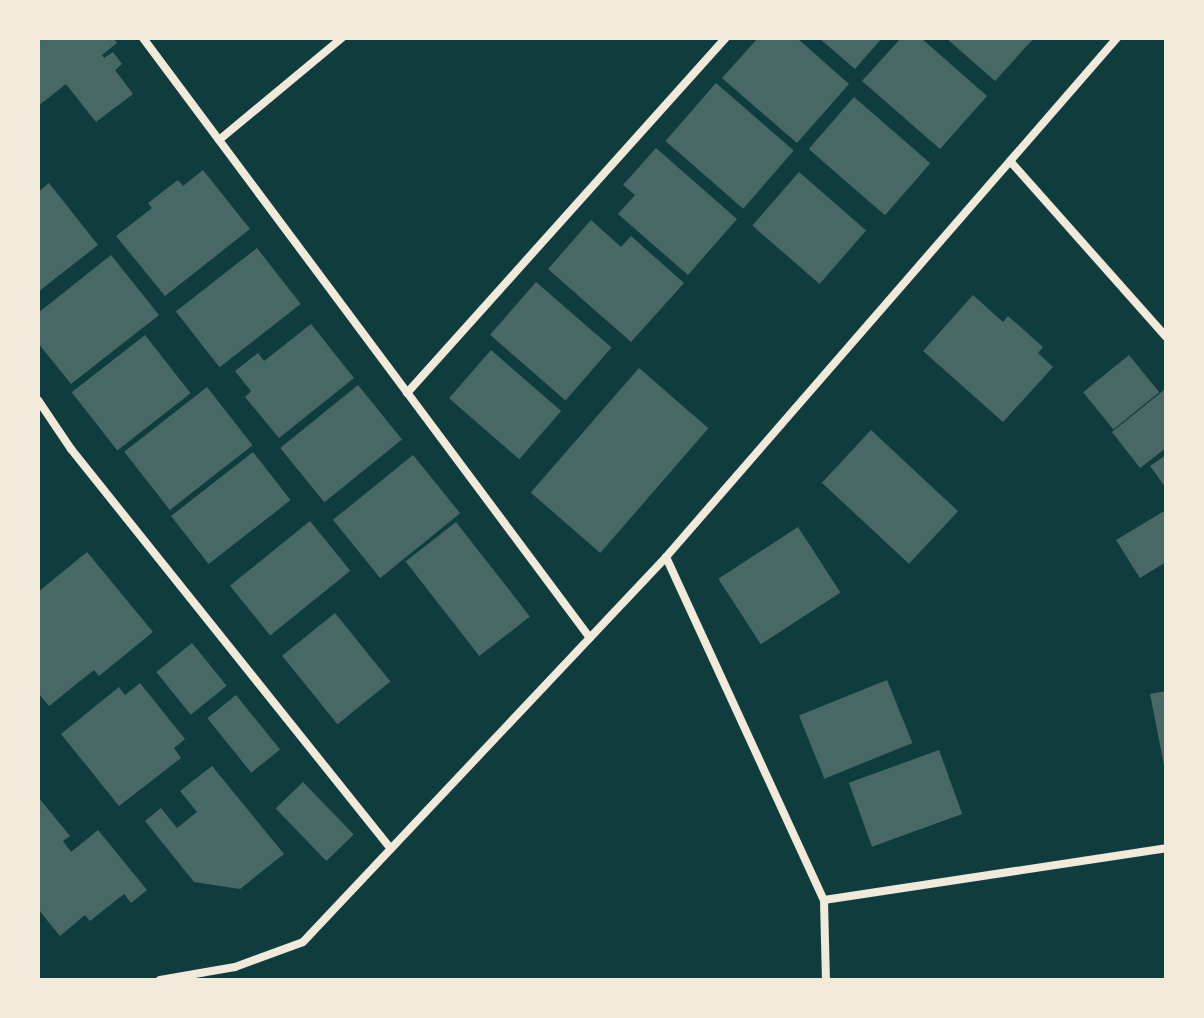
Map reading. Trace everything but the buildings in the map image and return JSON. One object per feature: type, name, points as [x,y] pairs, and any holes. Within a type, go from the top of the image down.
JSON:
[{"type":"street","points":[[143,38],[590,638]]},
{"type":"street","points":[[219,140],[342,38]]},
{"type":"street","points":[[407,393],[726,38]]},
{"type":"street","points":[[160,980],[235,967],[303,942],[666,557],[1117,38]]},
{"type":"street","points":[[1010,161],[1166,337]]},
{"type":"street","points":[[38,400],[71,449],[391,849]]},
{"type":"street","points":[[666,557],[824,900],[826,980]]},
{"type":"street","points":[[824,900],[1166,848]]}]
